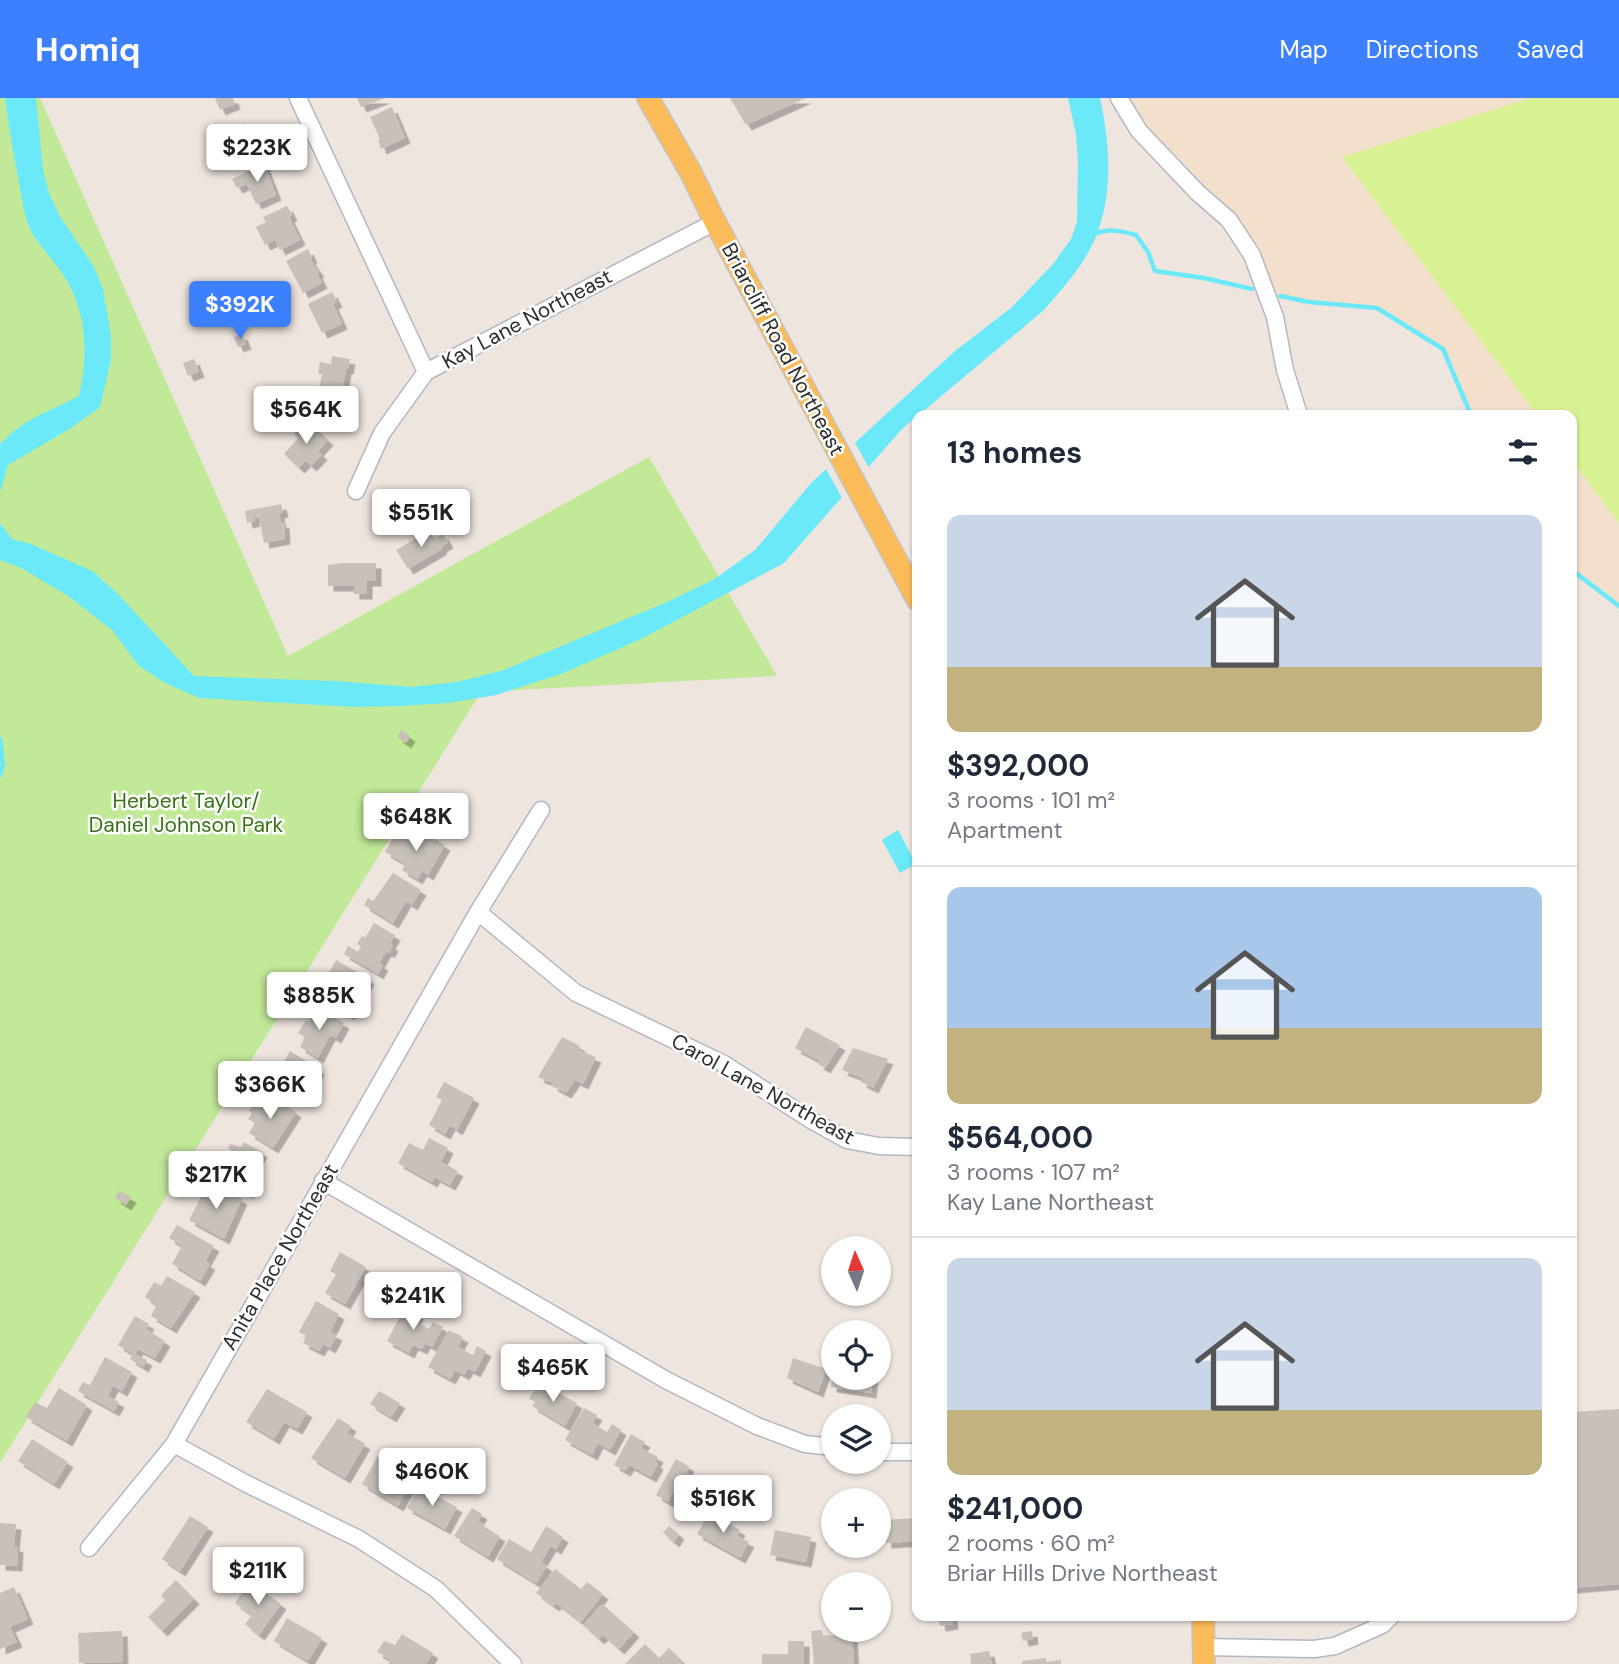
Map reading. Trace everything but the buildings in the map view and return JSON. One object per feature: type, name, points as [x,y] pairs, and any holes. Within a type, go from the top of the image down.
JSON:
[{"type":"main road","name":"Briarcliff Road Northeast","points":[[648,98],[691,173],[912,590]]},
{"type":"main road","points":[[1203,1621],[1204,1656]]},
{"type":"street","points":[[298,98],[426,372]]},
{"type":"street","points":[[1119,98],[1139,131],[1196,192],[1228,220],[1252,255],[1275,317],[1285,370],[1297,410]]},
{"type":"street","name":"Kay Lane Northeast","points":[[356,491],[382,433],[426,372],[715,222]]},
{"type":"street","name":"Anita Place Northeast","points":[[89,1548],[174,1444],[478,912],[541,810]]},
{"type":"street","name":"Carol Lane Northeast","points":[[478,912],[576,993],[724,1064],[847,1140],[879,1146],[912,1147]]},
{"type":"street","points":[[323,1181],[666,1380],[757,1426],[805,1444],[821,1446]]},
{"type":"street","points":[[174,1444],[245,1483],[359,1539],[436,1589],[513,1664]]},
{"type":"street","points":[[891,1452],[912,1452]]},
{"type":"street","points":[[1204,1656],[1314,1657],[1386,1621]]},
{"type":"shaded area","points":[[1119,98],[1619,98],[1619,606],[1577,574],[1577,410],[1469,410],[1443,349],[1377,308],[1309,303],[1266,293],[1252,255]]},
{"type":"green space","name":"Herbert Taylor/ Daniel Johnson Park","points":[[0,98],[40,98],[288,656],[649,457],[777,676],[481,692],[0,1463]]},
{"type":"green space","points":[[1531,98],[1619,98],[1619,523],[1577,468],[1577,410],[1533,410],[1342,157]]},
{"type":"water","points":[[5,98],[36,98],[43,170],[49,193],[59,215],[94,267],[103,289],[111,336],[111,360],[100,407],[71,428],[8,465],[0,492],[0,444],[28,421],[79,396],[85,348],[77,302],[62,273],[32,234],[26,219]]},
{"type":"water","points":[[1068,98],[1100,98],[1108,152],[1105,206],[1094,241],[1084,259],[1044,310],[925,410],[912,410],[912,421],[784,563],[641,639],[561,674],[496,695],[448,703],[354,707],[199,698],[165,683],[139,666],[112,630],[68,596],[21,568],[0,560],[0,523],[12,539],[31,544],[92,571],[116,592],[194,676],[335,681],[410,687],[457,682],[504,670],[667,602],[713,580],[755,550],[812,482],[955,351],[1012,307],[1053,264],[1071,239],[1077,222],[1076,134]]},
{"type":"water","points":[[898,830],[912,856],[912,866],[900,873],[882,840]]},
{"type":"pier","points":[[853,439],[870,470],[843,500],[824,465]]},
{"type":"waterway","points":[[1092,236],[1108,231],[1136,235],[1148,252],[1155,271],[1252,289]]},
{"type":"waterway","points":[[1280,296],[1309,302],[1377,308],[1443,349],[1469,410]]},
{"type":"waterway","points":[[1577,574],[1619,606]]},
{"type":"waterway","points":[[0,739],[3,764],[0,775]]}]
